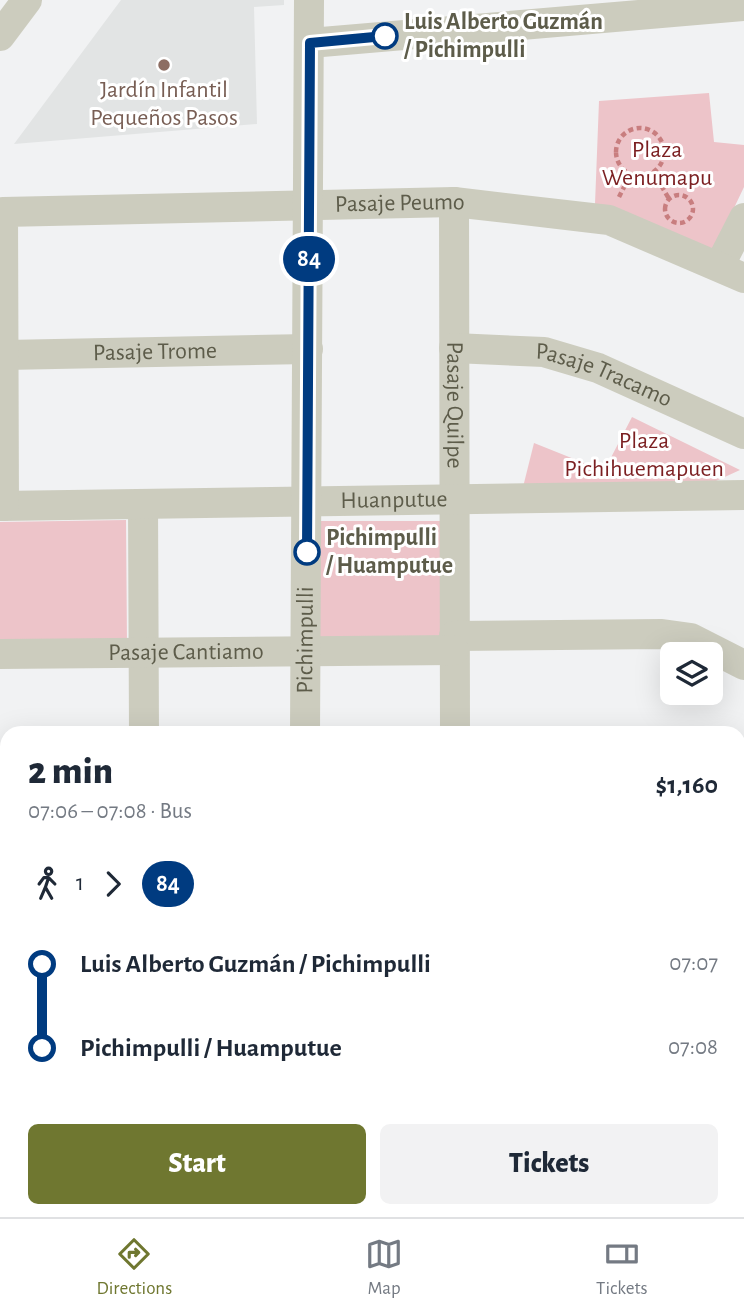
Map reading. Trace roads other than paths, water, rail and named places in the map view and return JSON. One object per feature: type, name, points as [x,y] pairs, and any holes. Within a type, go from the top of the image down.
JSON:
[{"type":"street","points":[[0,36],[27,0]]},
{"type":"street","name":"Pichimpulli","points":[[306,726],[309,0]]},
{"type":"street","points":[[486,28],[499,0]]},
{"type":"street","points":[[310,43],[486,28],[639,7],[744,6]]},
{"type":"street","name":"Pasaje Peumo","points":[[5,355],[3,212],[454,202],[609,220],[732,272]]},
{"type":"street","name":"Pasaje Quilpe","points":[[454,202],[454,726]]},
{"type":"street","points":[[732,272],[744,218]]},
{"type":"street","name":"Pasaje Tracamo","points":[[454,348],[544,352],[598,368],[744,434]]},
{"type":"street","name":"Pasaje Trome","points":[[5,355],[308,349]]},
{"type":"street","points":[[2,506],[5,355]]},
{"type":"street","name":"Huanputue","points":[[2,506],[701,496],[744,500]]},
{"type":"street","points":[[143,504],[144,726]]},
{"type":"street","name":"Pasaje Cantiamo","points":[[0,654],[306,651],[663,634],[691,638],[744,665]]},
{"type":"place","name":"Luis Alberto Guzmán / Pichimpulli","points":[[385,36]]},
{"type":"place","name":"Jardín Infantil Pequeños Pasos","points":[[164,65]]},
{"type":"place","name":"Pichimpulli / Huamputue","points":[[307,552]]},
{"type":"park label","name":"Plaza Wenumapu","points":[[657,164]]},
{"type":"park label","name":"Plaza Pichihuemapuen","points":[[644,455]]}]
